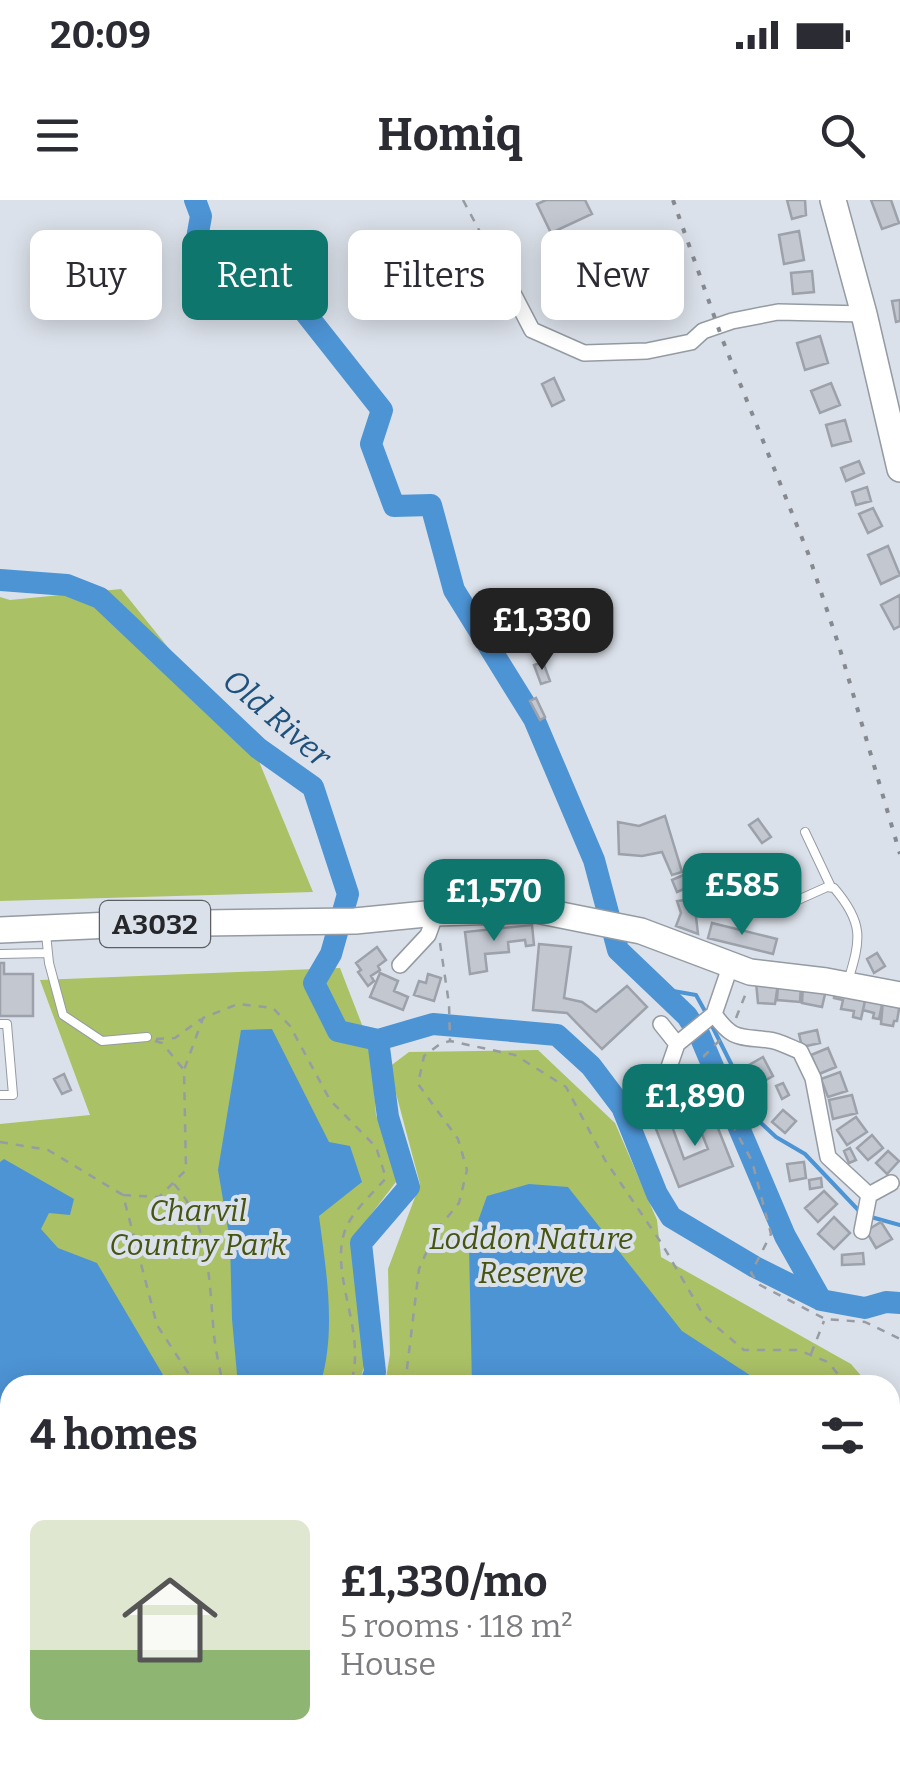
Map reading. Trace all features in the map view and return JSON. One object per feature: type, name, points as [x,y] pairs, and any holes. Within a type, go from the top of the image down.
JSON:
[{"type":"main road","points":[[833,200],[900,469]]},
{"type":"main road","name":"A3032","points":[[0,930],[47,941],[134,924],[355,921],[536,910],[641,931],[740,969],[900,996]]},
{"type":"street","points":[[521,309],[532,330],[584,353],[646,352],[691,342],[703,331],[732,320],[778,312],[864,314]]},
{"type":"street","points":[[400,965],[428,935],[436,914]]},
{"type":"street","points":[[670,1067],[680,1042],[712,1016],[740,969]]},
{"type":"street","points":[[712,1016],[727,1033],[752,1041],[771,1040],[800,1052],[813,1078],[828,1157],[869,1195]]},
{"type":"street","points":[[661,1024],[680,1042]]},
{"type":"street","points":[[869,1195],[892,1183]]},
{"type":"street","points":[[862,1231],[869,1195]]},
{"type":"lane","points":[[804,832],[831,888],[844,899],[857,922],[859,945],[846,986]]},
{"type":"lane","points":[[790,904],[831,888]]},
{"type":"lane","points":[[0,954],[47,941],[63,1016],[102,1041],[147,1037]]},
{"type":"lane","points":[[0,1024],[7,1024],[14,1095],[0,1095]]},
{"type":"path","points":[[463,200],[479,230]]},
{"type":"path","points":[[436,914],[450,1004],[450,1041]]},
{"type":"path","points":[[735,1020],[743,1007],[740,969]]},
{"type":"path","points":[[147,1037],[175,1038],[202,1018],[238,1004],[273,1008],[290,1026],[330,1100],[376,1146],[386,1178],[346,1228],[342,1265],[352,1312],[357,1367],[354,1375]]},
{"type":"path","points":[[0,1142],[48,1150],[123,1195],[159,1197],[186,1170],[184,1070],[202,1018]]},
{"type":"path","points":[[727,1033],[704,1056],[716,1094],[752,1161],[771,1234],[750,1273],[760,1285],[824,1320],[865,1322],[900,1340]]},
{"type":"path","points":[[147,1037],[162,1043],[184,1070]]},
{"type":"path","points":[[407,1375],[420,1269],[436,1231],[459,1203],[467,1170],[458,1138],[418,1084],[424,1056],[450,1041],[515,1055],[566,1087],[605,1160],[662,1244],[704,1316],[744,1350],[798,1350],[828,1362],[839,1375]]},
{"type":"path","points":[[173,1183],[186,1197],[210,1266],[213,1327],[221,1375]]},
{"type":"path","points":[[123,1195],[157,1325],[190,1375]]},
{"type":"path","points":[[812,1354],[824,1320]]},
{"type":"green space","points":[[121,589],[258,759],[313,892],[0,901],[0,597],[10,600]]},
{"type":"green space","name":"Charvil Country Park","points":[[340,968],[371,1048],[376,1115],[399,1178],[353,1238],[366,1358],[362,1375],[0,1375],[0,1124],[90,1115],[40,980]]},
{"type":"green space","name":"Loddon Nature Reserve","points":[[538,1050],[615,1123],[657,1220],[661,1257],[851,1364],[860,1375],[387,1375],[390,1354],[388,1269],[420,1184],[389,1067],[409,1052]]},
{"type":"water","points":[[272,1029],[329,1142],[350,1146],[362,1182],[319,1216],[329,1322],[322,1375],[237,1375],[230,1241],[218,1170],[241,1030]]},
{"type":"water","name":"Charvil Country Park","points":[[4,1159],[74,1199],[70,1215],[49,1213],[41,1229],[58,1248],[97,1263],[163,1375],[0,1375],[0,1162]]},
{"type":"water","points":[[529,1184],[568,1187],[682,1331],[750,1375],[472,1375],[469,1246],[487,1196]]},
{"type":"building","points":[[546,200],[585,200],[592,214],[550,230],[537,204]]},
{"type":"building","points":[[787,200],[805,200],[806,215],[792,219]]},
{"type":"building","points":[[871,200],[891,200],[899,223],[882,229]]},
{"type":"building","points":[[799,231],[804,260],[784,264],[779,235]]},
{"type":"building","points":[[812,271],[814,292],[793,294],[791,273]]},
{"type":"building","points":[[900,300],[900,321],[896,322],[892,301]]},
{"type":"building","points":[[820,336],[828,363],[805,370],[797,343]]},
{"type":"building","points":[[554,378],[564,400],[552,406],[542,384]]},
{"type":"building","points":[[831,383],[840,405],[820,413],[811,391]]},
{"type":"building","points":[[845,420],[851,441],[832,446],[826,425]]},
{"type":"building","points":[[859,461],[864,473],[846,481],[841,468]]},
{"type":"building","points":[[867,487],[871,501],[856,505],[852,492]]},
{"type":"building","points":[[873,508],[882,526],[868,533],[859,514]]},
{"type":"building","points":[[888,546],[900,575],[881,584],[868,555]]},
{"type":"building","points":[[900,595],[900,626],[894,629],[881,605]]},
{"type":"building","points":[[543,662],[550,681],[541,684],[534,665]]},
{"type":"building","points":[[536,698],[545,717],[540,720],[530,701]]},
{"type":"building","points":[[665,816],[682,872],[672,875],[662,852],[642,856],[619,854],[618,822],[639,826]]},
{"type":"building","points":[[758,819],[771,837],[762,843],[749,825]]},
{"type":"building","points":[[716,860],[721,874],[706,879],[701,866]]},
{"type":"building","points":[[688,873],[693,885],[677,892],[672,880]]},
{"type":"building","points":[[694,899],[698,934],[676,926],[681,913],[677,901]]},
{"type":"building","points":[[712,923],[777,939],[773,954],[708,938]]},
{"type":"building","points":[[532,925],[534,945],[526,946],[525,940],[508,942],[509,952],[485,954],[487,971],[470,974],[465,932]]},
{"type":"building","points":[[539,944],[571,947],[564,998],[582,1002],[596,1012],[627,986],[647,1007],[602,1049],[567,1013],[533,1010]]},
{"type":"building","points":[[377,947],[386,960],[371,976],[374,981],[368,986],[356,963]]},
{"type":"building","points":[[877,953],[885,966],[874,973],[867,959]]},
{"type":"building","points":[[0,963],[4,963],[4,974],[33,974],[33,1016],[0,1016]]},
{"type":"building","points":[[380,973],[398,981],[394,991],[408,997],[403,1010],[370,997]]},
{"type":"building","points":[[428,974],[441,978],[434,1001],[414,995],[419,981],[426,983]]},
{"type":"building","points":[[756,982],[778,984],[775,1004],[758,1003]]},
{"type":"building","points":[[778,984],[801,985],[800,1002],[777,1000]]},
{"type":"building","points":[[803,985],[826,990],[822,1007],[802,1003]]},
{"type":"building","points":[[836,990],[866,996],[861,1019],[853,1017],[854,1011],[841,1009],[843,1000],[834,998]]},
{"type":"building","points":[[866,996],[883,1000],[879,1019],[863,1010]]},
{"type":"building","points":[[883,1000],[900,1003],[893,1026],[881,1024]]},
{"type":"building","points":[[817,1030],[820,1043],[802,1047],[799,1034]]},
{"type":"building","points":[[828,1048],[836,1067],[819,1074],[811,1055]]},
{"type":"building","points":[[763,1057],[773,1076],[759,1084],[749,1065]]},
{"type":"building","points":[[840,1072],[847,1091],[828,1097],[821,1079]]},
{"type":"building","points":[[64,1074],[71,1090],[62,1094],[54,1079]]},
{"type":"building","points":[[699,1080],[708,1103],[654,1124],[645,1101]]},
{"type":"building","points":[[783,1083],[789,1095],[782,1099],[776,1086]]},
{"type":"building","points":[[852,1095],[857,1113],[833,1119],[829,1100]]},
{"type":"building","points":[[708,1103],[733,1166],[679,1187],[654,1124],[669,1118],[684,1159],[708,1149],[692,1109]]},
{"type":"building","points":[[783,1110],[796,1121],[785,1133],[772,1122]]},
{"type":"building","points":[[856,1117],[867,1132],[847,1145],[837,1130]]},
{"type":"building","points":[[872,1135],[883,1148],[868,1160],[857,1148]]},
{"type":"building","points":[[850,1148],[856,1160],[849,1163],[844,1151]]},
{"type":"building","points":[[888,1151],[899,1161],[887,1174],[876,1163]]},
{"type":"building","points":[[804,1162],[806,1178],[790,1181],[787,1164]]},
{"type":"building","points":[[821,1178],[822,1187],[810,1189],[809,1180]]},
{"type":"building","points":[[824,1191],[837,1204],[818,1222],[805,1208]]},
{"type":"building","points":[[834,1217],[850,1233],[834,1249],[818,1234]]},
{"type":"building","points":[[881,1222],[892,1239],[876,1248],[866,1231]]},
{"type":"building","points":[[863,1253],[864,1264],[842,1265],[842,1255]]},
{"type":"waterway","points":[[195,200],[201,216],[195,250],[270,284],[303,310],[382,410],[371,444],[394,506],[431,505],[454,590],[534,719],[594,860],[618,950],[687,1016],[700,1036],[785,1236],[821,1300]]},
{"type":"waterway","name":"Old River","points":[[0,580],[67,585],[100,598],[258,748],[313,787],[348,894],[331,954],[314,983],[338,1031],[378,1040],[433,1024],[557,1035],[591,1066],[622,1107],[657,1194],[671,1217],[755,1267],[821,1300],[865,1308],[900,1303]]},
{"type":"waterway","points":[[656,988],[696,995],[706,1013]]},
{"type":"waterway","points":[[710,1022],[761,1123],[805,1154],[862,1214]]},
{"type":"waterway","name":"Old River","points":[[374,1375],[361,1243],[409,1187],[388,1117],[378,1040]]},
{"type":"waterway","points":[[871,1217],[900,1225]]},
{"type":"railway","points":[[673,200],[723,341],[808,553],[900,854]]}]
